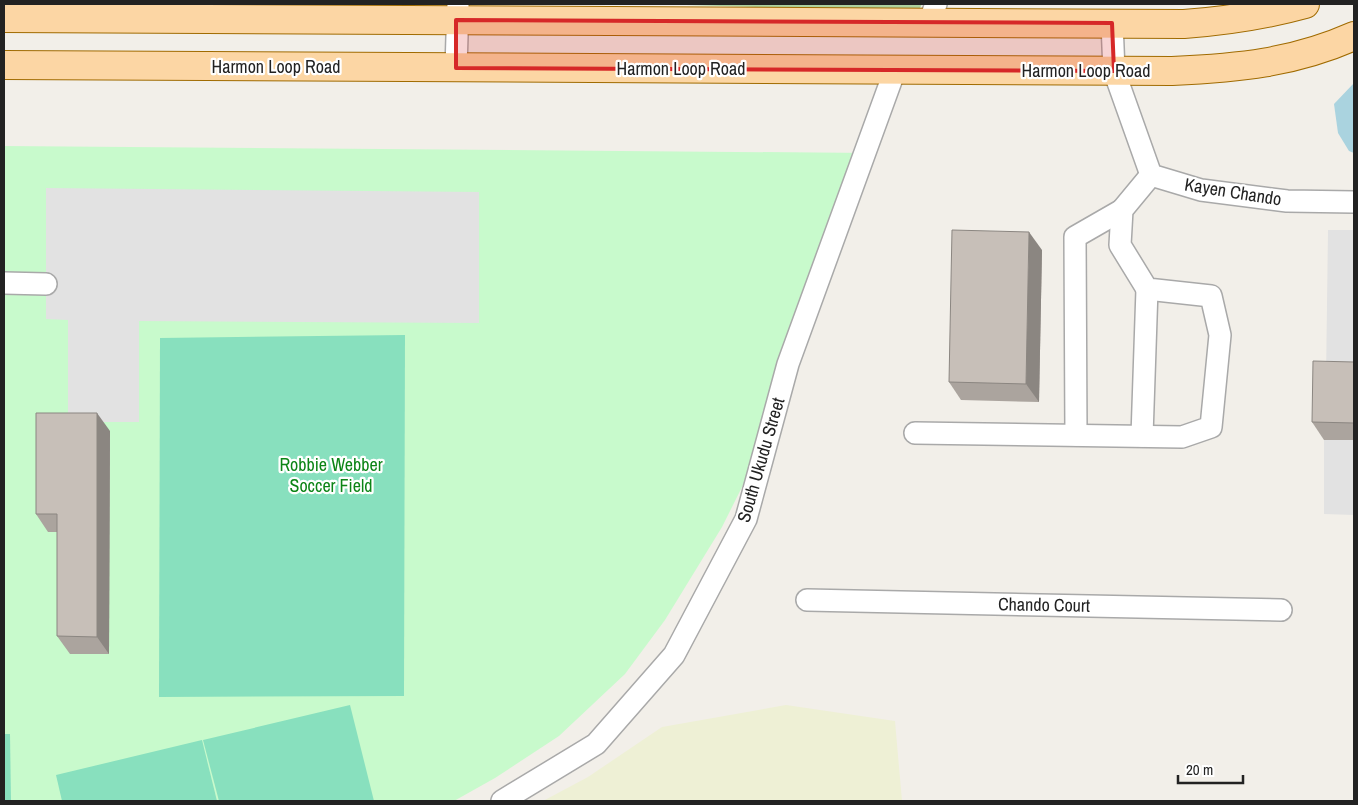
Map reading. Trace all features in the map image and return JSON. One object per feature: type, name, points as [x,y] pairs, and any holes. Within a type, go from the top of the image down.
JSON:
[{"type":"main road","points":[[4,18],[457,12],[932,13],[1112,23],[1184,24],[1229,20],[1273,13],[1305,4]]},
{"type":"main road","name":"Harmon Loop Road","points":[[4,65],[1172,72],[1235,68],[1283,60],[1354,36]]},
{"type":"street","points":[[456,68],[457,12]]},
{"type":"street","points":[[1076,435],[1075,237],[1122,210],[1151,175],[1114,71],[1112,23]]},
{"type":"street","name":"South Ukudu Street","points":[[502,801],[596,744],[674,655],[746,519],[788,364],[895,70]]},
{"type":"street","name":"Kayen Chando","points":[[1151,175],[1201,190],[1287,201],[1354,202]]},
{"type":"street","points":[[1122,210],[1120,245],[1147,289],[1142,436]]},
{"type":"street","points":[[4,283],[46,284]]},
{"type":"street","points":[[915,433],[1182,437],[1211,427],[1220,335],[1211,296],[1147,289]]},
{"type":"street","name":"Chando Court","points":[[807,600],[1281,610]]},
{"type":"highlighted area","points":[[456,20],[1112,23],[1114,71],[456,68]]},
{"type":"shaded area","points":[[491,4],[687,4],[686,5]]},
{"type":"shaded area","points":[[46,188],[479,192],[479,323],[139,321],[139,422],[68,422],[68,320],[46,319]]},
{"type":"shaded area","points":[[1328,230],[1354,230],[1354,379],[1326,379]]},
{"type":"shaded area","points":[[1324,440],[1354,440],[1354,515],[1324,514]]},
{"type":"green space","points":[[687,4],[922,4],[918,12]]},
{"type":"green space","name":"Robbie Webber Soccer Field","points":[[4,146],[872,153],[774,423],[722,527],[665,620],[625,674],[559,736],[495,778],[454,801],[4,801]]},
{"type":"green space","points":[[405,335],[404,696],[159,697],[160,338]]},
{"type":"green space","points":[[350,705],[374,801],[219,801],[203,740]]},
{"type":"green space","points":[[786,705],[895,721],[902,801],[543,801],[588,777],[662,727]]},
{"type":"green space","points":[[4,734],[10,734],[11,801],[4,801]]},
{"type":"green space","points":[[202,740],[217,801],[62,801],[56,775]]},
{"type":"water","points":[[1354,83],[1354,153],[1349,151],[1338,133],[1334,104]]},
{"type":"building","points":[[952,230],[1029,232],[1026,384],[949,382]]},
{"type":"building","points":[[1313,361],[1354,362],[1354,423],[1312,422]]},
{"type":"building","points":[[36,413],[97,413],[97,637],[57,636],[57,514],[36,514]]}]
